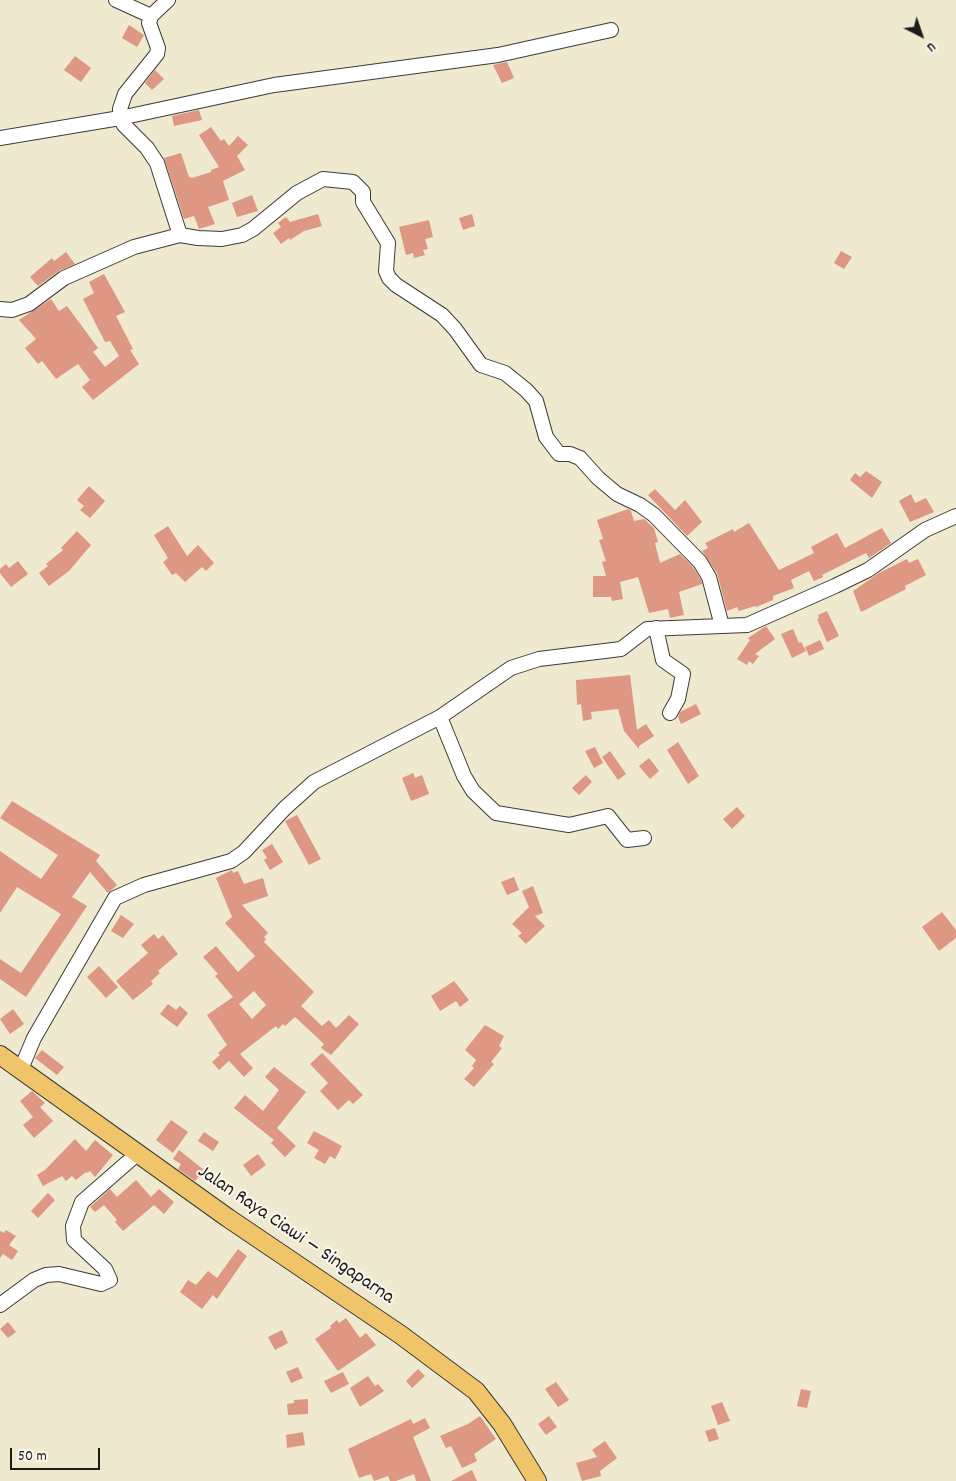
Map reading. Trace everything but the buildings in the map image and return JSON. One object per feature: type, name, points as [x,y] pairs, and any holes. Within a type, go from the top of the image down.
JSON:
[{"type":"main road","name":"Jalan Raya Ciawi — Singaparna","points":[[0,1055],[137,1154],[401,1334],[476,1391],[498,1418],[537,1481]]},
{"type":"street","points":[[116,0],[151,16]]},
{"type":"street","points":[[168,0],[151,16],[149,23],[158,48],[157,54],[125,94],[120,108],[120,118],[124,125],[147,148],[156,163],[180,235]]},
{"type":"street","points":[[0,138],[120,118],[274,86],[498,55],[611,30]]},
{"type":"street","points":[[0,309],[12,310],[29,304],[64,278],[134,247],[180,235],[222,239],[242,235],[253,229],[284,202],[317,181],[323,179],[353,182],[363,192],[363,202],[388,243],[386,271],[389,278],[396,286],[442,315],[461,336],[480,365],[505,373],[526,390],[536,401],[546,437],[559,454],[570,454],[580,458],[598,478],[617,494],[640,505],[654,515],[700,562],[710,577],[722,626]]},
{"type":"street","points":[[21,1069],[34,1038],[115,898],[144,885],[230,861],[244,852],[285,808],[314,782],[440,717],[494,679],[526,662],[621,648],[647,629],[747,625],[868,570],[925,530],[956,516]]},
{"type":"street","points":[[656,628],[663,660],[681,670],[683,676],[678,699],[670,714]]},
{"type":"street","points":[[440,717],[453,752],[468,784],[483,803],[496,813],[564,825],[608,816],[628,840],[644,838]]},
{"type":"street","points":[[0,1305],[34,1280],[46,1275],[59,1274],[101,1284],[110,1280],[105,1269],[74,1240],[73,1226],[82,1202],[137,1154]]}]
